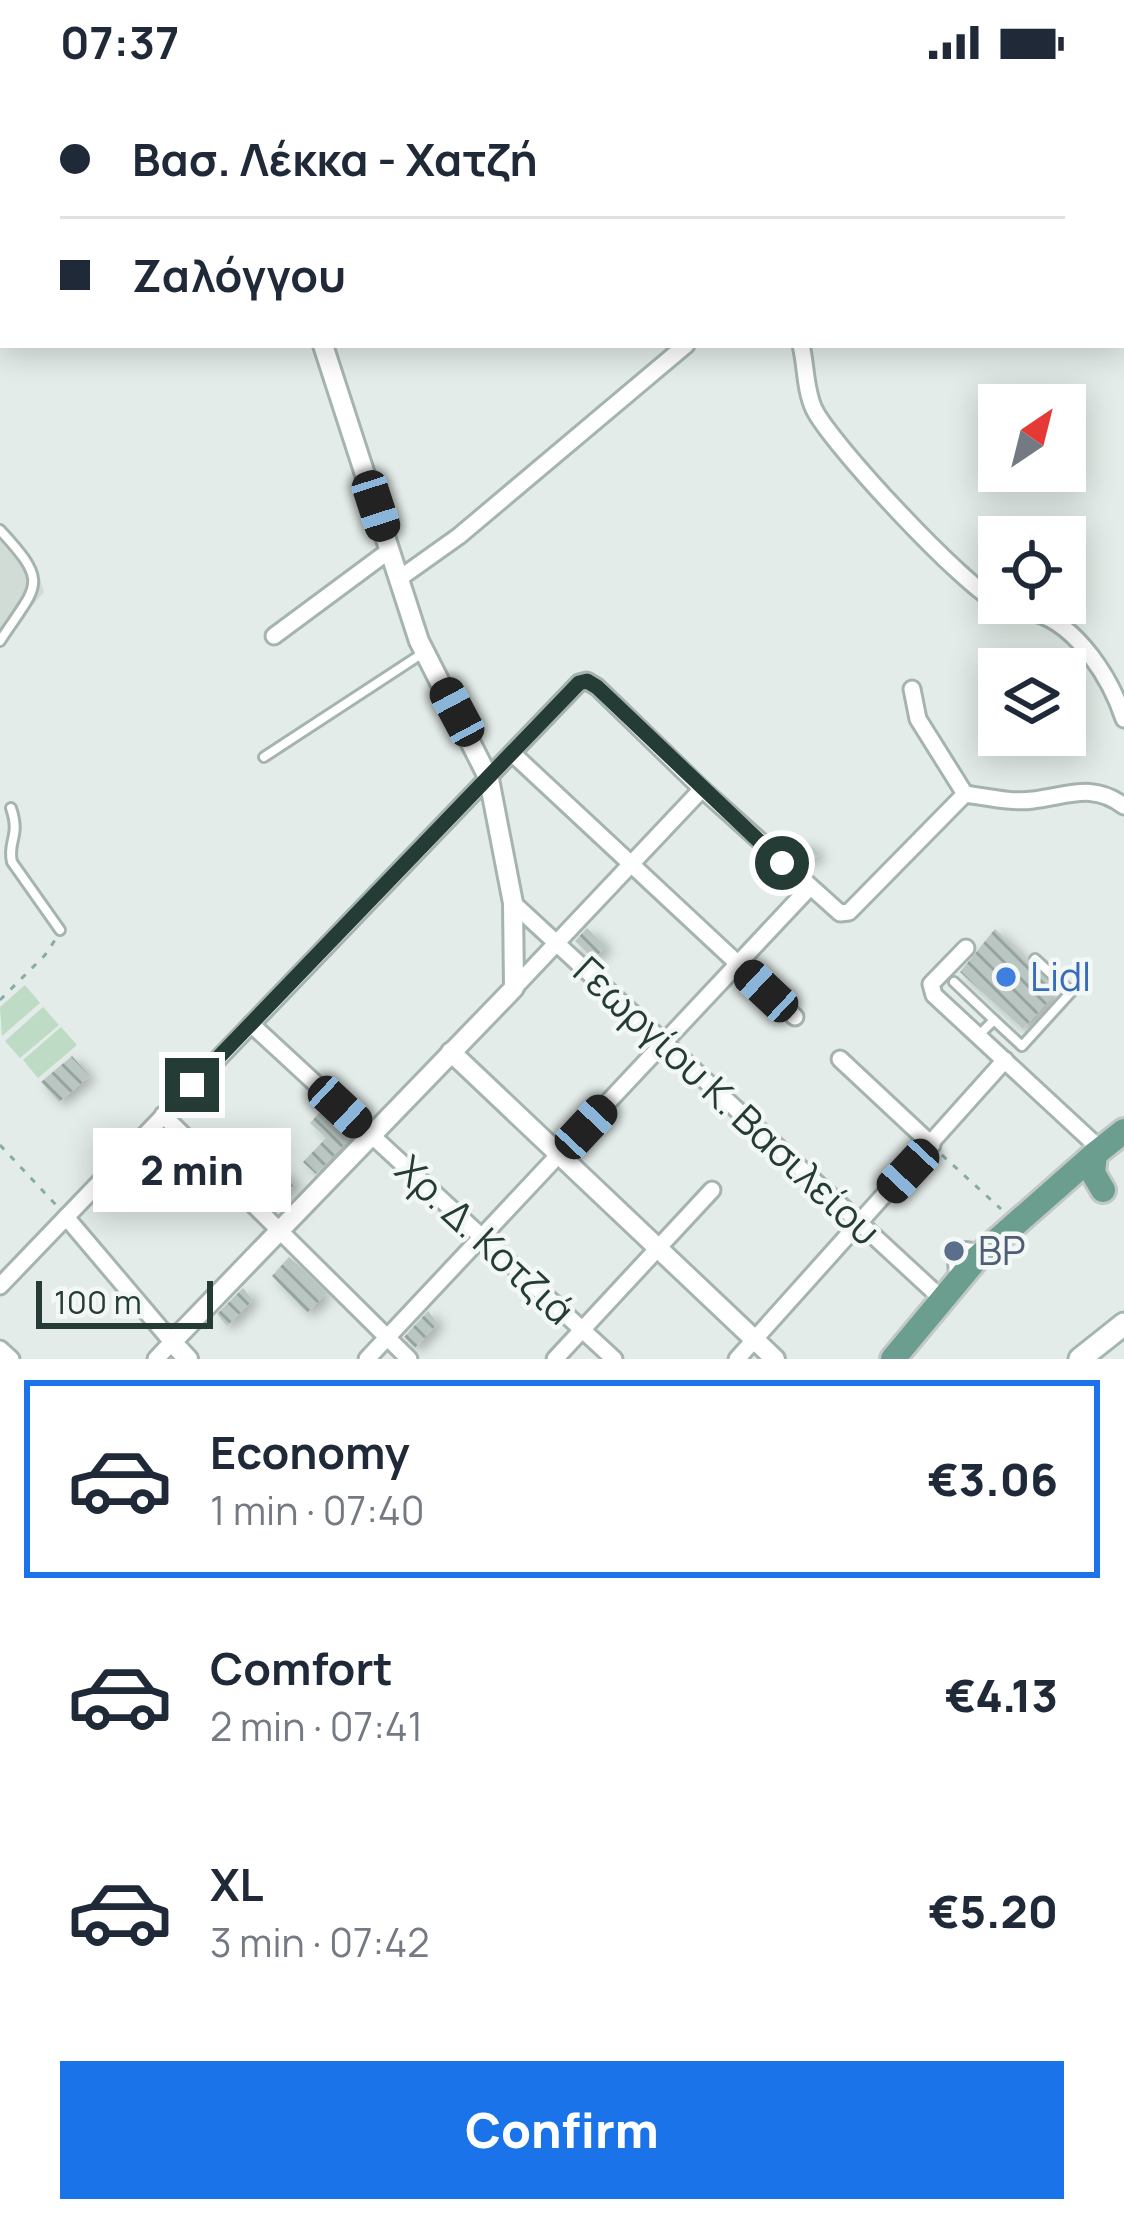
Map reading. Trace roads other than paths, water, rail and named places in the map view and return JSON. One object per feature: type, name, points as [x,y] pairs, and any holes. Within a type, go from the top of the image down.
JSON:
[{"type":"main road","points":[[893,1359],[985,1251],[1110,1142]]},
{"type":"main road","points":[[1110,1142],[1093,1173],[1114,1193]]},
{"type":"main road","points":[[1060,1181],[1082,1177],[1114,1193]]},
{"type":"main road","points":[[1080,1359],[1124,1324]]},
{"type":"street","points":[[323,348],[424,652],[489,778],[513,903],[514,988]]},
{"type":"street","points":[[400,578],[459,536],[682,348]]},
{"type":"street","points":[[802,348],[814,409],[910,523],[978,590]]},
{"type":"street","points":[[274,635],[390,550]]},
{"type":"street","points":[[1057,624],[1095,663],[1117,697],[1124,719]]},
{"type":"street","points":[[0,1286],[579,683],[587,681],[840,913],[849,912],[965,794]]},
{"type":"street","points":[[912,689],[918,718],[965,794]]},
{"type":"street","points":[[512,753],[794,1017]]},
{"type":"street","points":[[156,1359],[702,789]]},
{"type":"street","points":[[965,794],[1030,801],[1072,790],[1100,792],[1124,806]]},
{"type":"street","points":[[367,1359],[809,888]]},
{"type":"street","name":"Γεωργίου Κ. Βασιλείου","points":[[513,903],[859,1223],[948,1292]]},
{"type":"street","points":[[966,948],[932,989],[1005,1060],[1110,1142]]},
{"type":"street","name":"Χρ. Δ. Κοτζιά","points":[[250,1024],[614,1359]]},
{"type":"street","points":[[451,1052],[775,1359]]},
{"type":"street","points":[[840,1059],[932,1145]]},
{"type":"street","points":[[737,1359],[1005,1060]]},
{"type":"street","points":[[163,1115],[409,1359]]},
{"type":"street","points":[[555,1359],[712,1190]]},
{"type":"street","points":[[66,1216],[188,1359]]},
{"type":"street","points":[[0,1349],[11,1359]]},
{"type":"lane","points":[[0,530],[36,578],[34,591],[0,641]]},
{"type":"lane","points":[[264,758],[424,652]]},
{"type":"lane","points":[[11,808],[17,833],[12,862],[60,930]]},
{"type":"lane","points":[[954,982],[1022,1046],[1070,992],[1035,959]]},
{"type":"lane","points":[[979,1035],[994,1020]]},
{"type":"place","name":"Lidl","points":[[1006,977]]},
{"type":"place","name":"BP","points":[[954,1251]]}]
